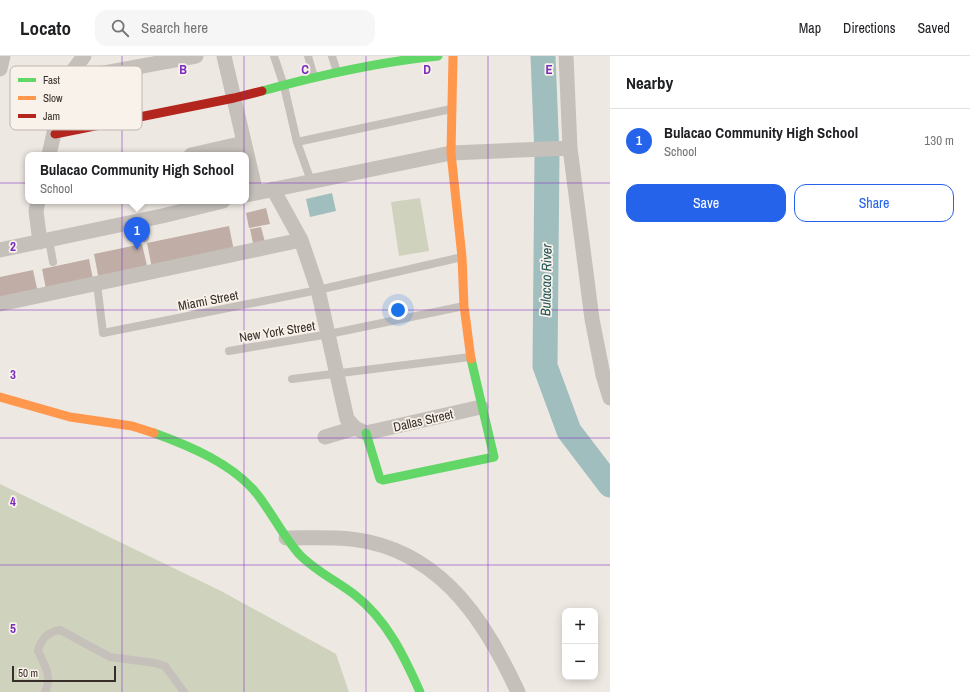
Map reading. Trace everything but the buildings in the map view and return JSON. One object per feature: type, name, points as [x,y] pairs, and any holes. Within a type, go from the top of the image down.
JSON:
[{"type":"street","points":[[0,69],[3,56]]},
{"type":"street","points":[[76,66],[84,56]]},
{"type":"street","points":[[142,66],[196,56]]},
{"type":"street","points":[[224,56],[245,152]]},
{"type":"street","points":[[142,117],[234,98],[314,77],[337,73],[389,58],[438,56]]},
{"type":"street","points":[[273,189],[301,240],[318,290],[347,419],[360,431],[380,479],[383,480],[494,457],[470,357],[464,306],[462,256],[451,153],[453,56]]},
{"type":"street","points":[[566,56],[570,148],[592,319],[603,375],[610,398]]},
{"type":"street","points":[[50,152],[56,130]]},
{"type":"street","points":[[55,134],[75,130]]},
{"type":"street","points":[[204,152],[244,143]]},
{"type":"street","points":[[249,179],[251,194],[451,153],[554,150],[570,148]]},
{"type":"street","points":[[37,204],[36,211],[44,241]]},
{"type":"street","points":[[0,250],[210,204]]},
{"type":"street","points":[[0,304],[301,240]]},
{"type":"street","points":[[0,397],[69,417],[132,426],[157,434],[223,466],[247,483],[264,502],[286,538],[308,562],[362,601],[385,625],[403,654],[420,692]]},
{"type":"street","name":"Dallas Street","points":[[325,437],[481,407]]},
{"type":"street","points":[[286,538],[368,542],[392,549],[420,561],[452,587],[483,626],[503,659],[518,692]]},
{"type":"lane","points":[[274,56],[284,86],[297,142],[311,181]]},
{"type":"lane","points":[[308,56],[314,77]]},
{"type":"lane","points":[[332,56],[337,73]]},
{"type":"lane","points":[[297,142],[453,109]]},
{"type":"lane","points":[[133,222],[137,234],[145,238]]},
{"type":"lane","points":[[44,241],[53,262]]},
{"type":"lane","name":"Miami Street","points":[[97,284],[103,333],[318,290],[462,256]]},
{"type":"lane","name":"New York Street","points":[[229,351],[329,334],[464,306]]},
{"type":"lane","points":[[292,379],[470,357]]},
{"type":"lane","points":[[45,692],[49,683],[48,675],[38,651],[40,642],[52,631],[60,630],[110,657],[155,663],[165,666],[184,692]]},
{"type":"green space","points":[[420,198],[429,251],[399,256],[391,202]]},
{"type":"green space","points":[[0,484],[221,591],[336,654],[349,692],[0,692]]},
{"type":"water","points":[[332,193],[336,211],[310,217],[306,199]]},
{"type":"waterway","name":"Bulacao River","points":[[543,56],[547,155],[545,366],[569,431],[610,485]]},
{"type":"traffic: fast","points":[[262,91],[349,70],[438,56]]},
{"type":"traffic: fast","points":[[366,433],[380,479],[383,480],[494,457],[471,359]]},
{"type":"traffic: fast","points":[[154,433],[210,457],[247,483],[257,494],[299,554],[312,566],[355,595],[376,616],[394,639],[420,692]]},
{"type":"traffic: slow","points":[[453,56],[451,153],[462,257],[464,306],[471,359]]},
{"type":"traffic: slow","points":[[0,397],[70,417],[132,426],[154,433]]},
{"type":"traffic: jam","points":[[142,117],[262,91]]},
{"type":"traffic: jam","points":[[55,134],[75,130]]},
{"type":"place","name":"Bulacao Community High School","points":[[137,250]]}]
